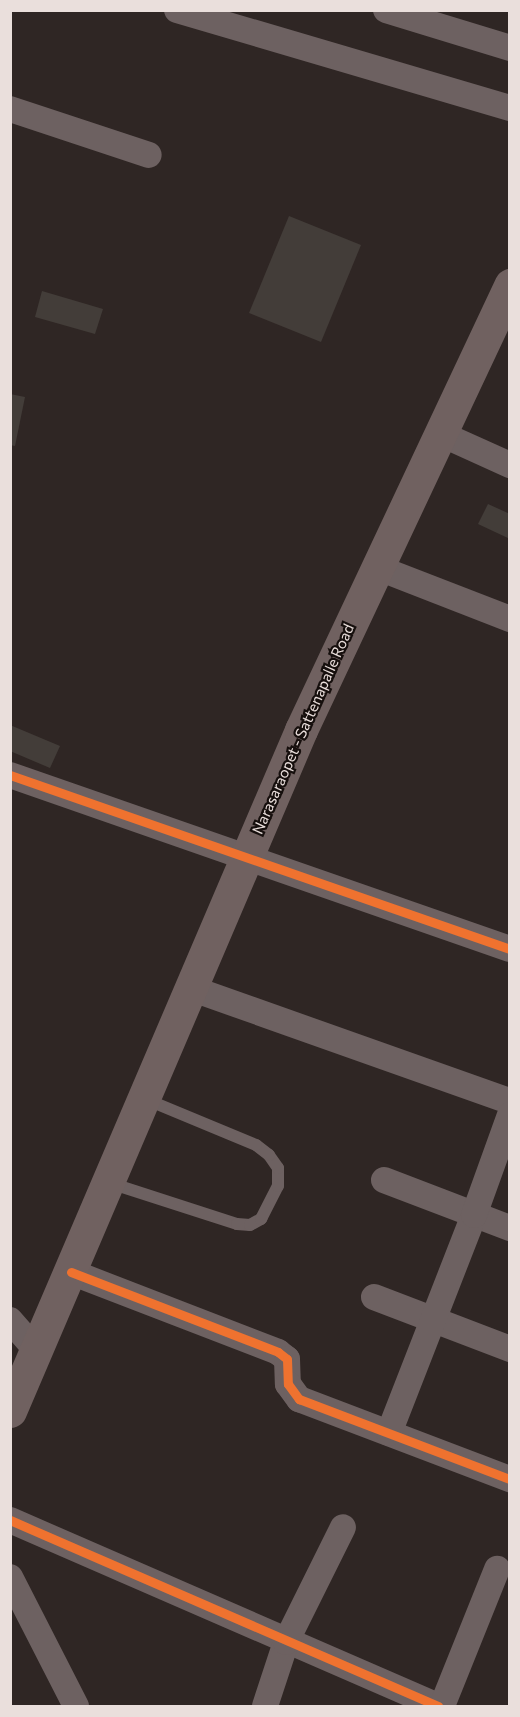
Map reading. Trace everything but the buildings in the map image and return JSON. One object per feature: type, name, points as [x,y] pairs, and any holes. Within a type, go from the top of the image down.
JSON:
[{"type":"main road","name":"Narasaraopet - Sattenapalle Road","points":[[10,1411],[193,989],[301,730],[439,433],[502,320],[510,285]]},
{"type":"street","points":[[177,10],[510,108]]},
{"type":"street","points":[[386,10],[510,48]]},
{"type":"street","points":[[10,109],[149,155]]},
{"type":"street","points":[[439,433],[510,465]]},
{"type":"street","points":[[376,567],[510,619]]},
{"type":"street","points":[[10,775],[510,950]]},
{"type":"street","points":[[193,989],[510,1101]]},
{"type":"street","points":[[389,1433],[474,1215],[510,1115]]},
{"type":"street","points":[[384,1180],[510,1228]]},
{"type":"street","points":[[71,1272],[278,1352],[287,1359],[288,1384],[299,1399],[510,1479]]},
{"type":"street","points":[[374,1297],[510,1349]]},
{"type":"street","points":[[10,1320],[37,1351]]},
{"type":"street","points":[[10,1520],[286,1642],[440,1707],[497,1569]]},
{"type":"street","points":[[265,1707],[286,1642],[343,1527]]},
{"type":"street","points":[[10,1577],[76,1707]]},
{"type":"lane","points":[[109,1183],[237,1224],[250,1225],[261,1219],[278,1186],[278,1167],[269,1155],[255,1145],[145,1099]]},
{"type":"cycle path","points":[[10,775],[510,949]]},
{"type":"cycle path","points":[[71,1272],[278,1352],[287,1359],[288,1384],[299,1399],[510,1479]]},
{"type":"cycle path","points":[[10,1520],[438,1706]]}]
